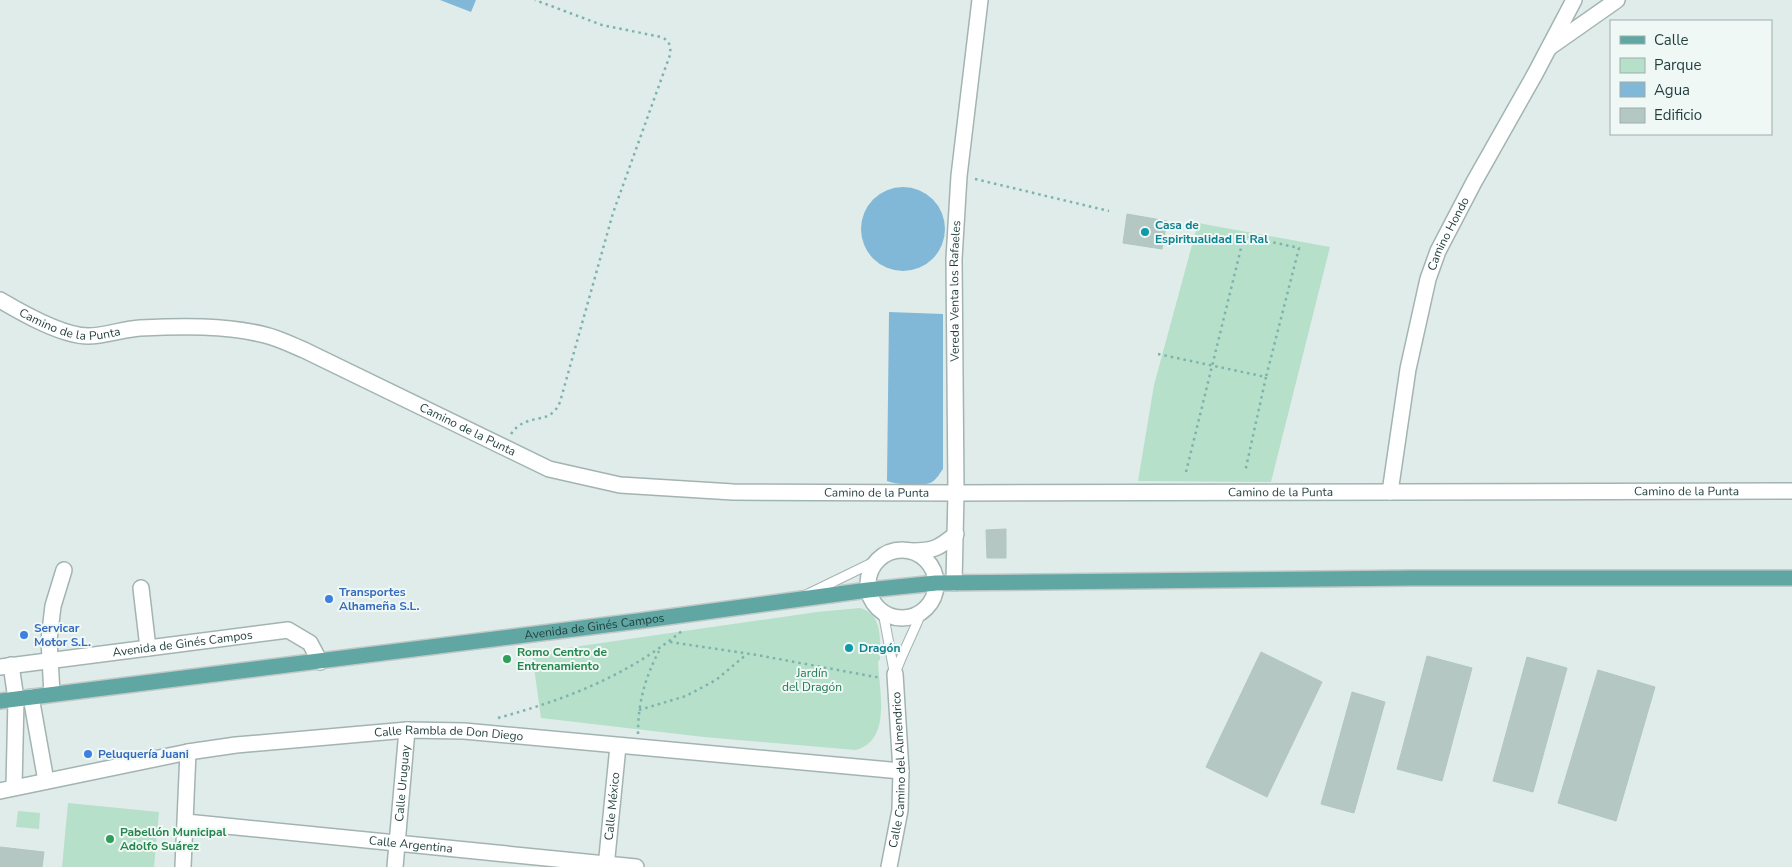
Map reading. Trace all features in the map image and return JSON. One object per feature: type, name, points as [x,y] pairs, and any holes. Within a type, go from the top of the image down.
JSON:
[{"type":"main road","name":"Avenida de Ginés Campos","points":[[0,701],[638,622],[868,590],[936,583],[1413,578],[1792,578]]},
{"type":"street","name":"Vereda Venta los Rafaeles","points":[[954,583],[956,493],[954,259],[958,176],[980,0]]},
{"type":"street","name":"Camino Hondo","points":[[1390,492],[1408,368],[1428,279],[1438,250],[1574,0]]},
{"type":"street","points":[[1549,48],[1617,0]]},
{"type":"street","name":"Camino de la Punta","points":[[0,300],[62,331],[87,336],[138,328],[227,328],[267,335],[304,350],[550,469],[620,485],[733,492],[1792,491]]},
{"type":"street","points":[[912,551],[929,563],[934,573],[936,583],[934,595],[930,605],[921,613],[900,619],[888,616],[872,601],[868,590],[871,570],[878,560],[888,553],[899,550],[928,551],[942,545],[956,534]]},
{"type":"street","points":[[52,694],[49,640],[53,606],[64,570]]},
{"type":"street","points":[[141,588],[148,648]]},
{"type":"street","name":"Avenida de Ginés Campos","points":[[6,666],[288,630],[310,643],[320,662]]},
{"type":"street","points":[[6,666],[24,698],[46,780]]},
{"type":"street","name":"Calle Camino del Almendrico","points":[[889,867],[900,810],[901,771],[895,677]]},
{"type":"street","points":[[7,789],[24,698]]},
{"type":"street","name":"Calle Rambla de Don Diego","points":[[7,789],[188,752],[246,744],[407,730],[464,731],[901,771]]},
{"type":"street","name":"Calle Uruguay","points":[[395,867],[407,730]]},
{"type":"street","name":"Calle México","points":[[606,866],[618,746]]},
{"type":"street","points":[[183,867],[188,752]]},
{"type":"street","name":"Calle Argentina","points":[[186,822],[606,866],[636,867]]},
{"type":"lane","points":[[797,599],[878,560]]},
{"type":"lane","points":[[883,612],[895,677]]},
{"type":"lane","points":[[895,677],[902,654],[921,613]]},
{"type":"path","points":[[507,448],[511,434],[517,426],[525,421],[551,415],[558,408],[613,213],[670,55],[671,46],[667,39],[602,25],[535,0]]},
{"type":"path","points":[[958,176],[1109,211]]},
{"type":"path","points":[[1186,472],[1244,236],[1300,248],[1266,377],[1245,472]]},
{"type":"path","points":[[1158,354],[1266,377]]},
{"type":"path","points":[[494,719],[538,707],[601,683],[660,649],[684,630]]},
{"type":"path","points":[[669,642],[895,677]]},
{"type":"path","points":[[639,748],[639,710],[647,673],[660,649]]},
{"type":"path","points":[[639,710],[686,696],[716,680],[747,654]]},
{"type":"green space","points":[[1198,223],[1330,247],[1271,482],[1138,481],[1154,385]]},
{"type":"green space","name":"Jardín del Dragón","points":[[860,608],[873,616],[879,629],[880,659],[878,662],[881,713],[875,736],[867,744],[856,750],[704,737],[541,718],[532,653],[817,612]]},
{"type":"green space","name":"Pabellón Municipal Adolfo Suárez","points":[[68,803],[159,812],[154,867],[62,867]]},
{"type":"green space","points":[[18,811],[40,813],[39,829],[16,827]]},
{"type":"water","points":[[440,0],[476,0],[471,12]]},
{"type":"water","points":[[895,187],[911,187],[927,194],[938,205],[945,221],[942,245],[933,259],[927,264],[911,271],[895,271],[879,264],[868,253],[861,237],[861,221],[868,205],[879,194]]},
{"type":"water","points":[[889,312],[943,314],[943,469],[928,484],[910,485],[887,481]]},
{"type":"building","name":"Casa de Espiritualidad El Ral","points":[[1127,214],[1167,221],[1162,249],[1123,243]]},
{"type":"building","points":[[1006,529],[1006,558],[987,558],[986,530]]},
{"type":"building","points":[[1261,652],[1322,682],[1267,797],[1206,767]]},
{"type":"building","points":[[1427,656],[1472,668],[1442,781],[1397,769]]},
{"type":"building","points":[[1527,657],[1567,668],[1533,792],[1493,781]]},
{"type":"building","points":[[1598,670],[1655,687],[1616,821],[1558,803]]},
{"type":"building","points":[[1352,692],[1385,702],[1354,813],[1321,804]]},
{"type":"building","points":[[0,847],[44,852],[42,867],[0,867]]},
{"type":"place","name":"Casa de Espiritualidad El Ral","points":[[1145,232]]},
{"type":"place","name":"Transportes Alhameña S.L.","points":[[329,599]]},
{"type":"place","name":"Servicar Motor S.L.","points":[[24,635]]},
{"type":"place","name":"Dragón","points":[[849,648]]},
{"type":"place","name":"Romo Centro de Entrenamiento","points":[[507,659]]},
{"type":"place","name":"Peluquería Juani","points":[[88,754]]},
{"type":"place","name":"Pabellón Municipal Adolfo Suárez","points":[[110,839]]}]
